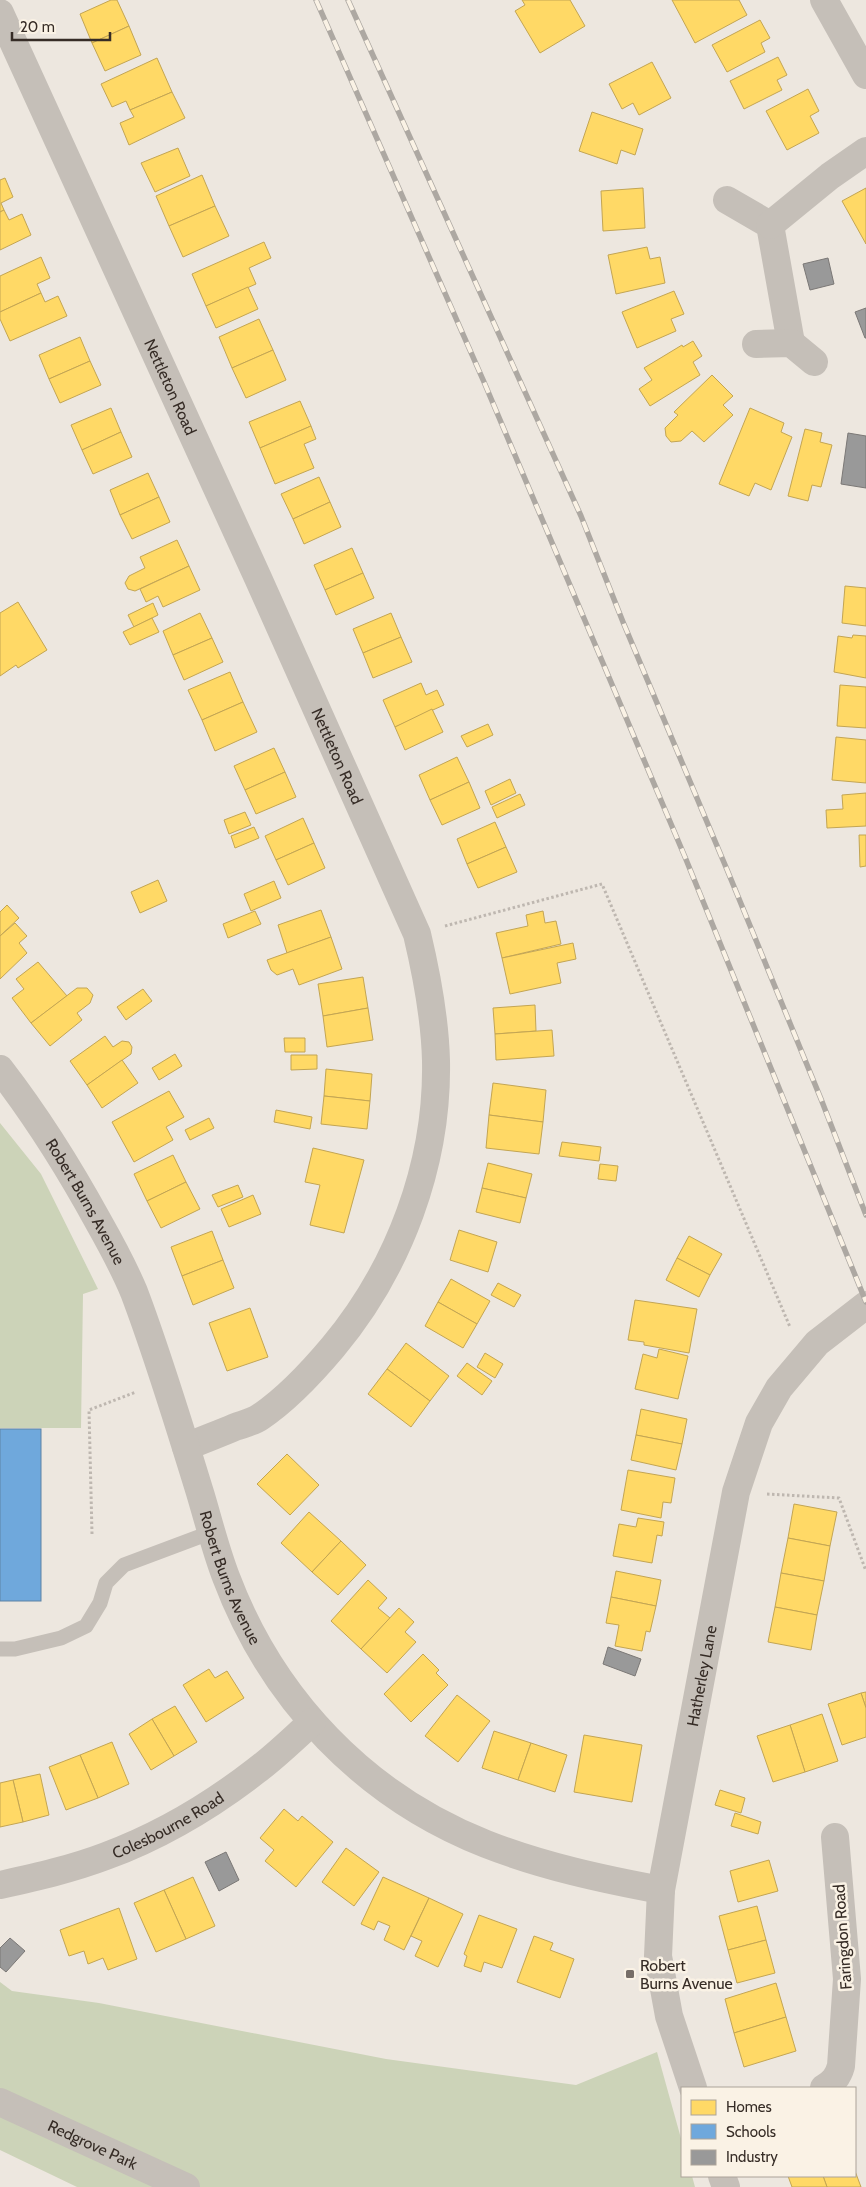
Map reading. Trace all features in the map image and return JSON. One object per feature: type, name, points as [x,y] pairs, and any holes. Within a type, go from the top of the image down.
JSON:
[{"type":"street","points":[[824,0],[866,75]]},
{"type":"street","name":"Nettleton Road","points":[[0,13],[258,578],[417,934],[434,1018],[436,1061],[434,1104],[428,1147],[418,1189],[404,1230],[387,1266],[367,1301],[318,1365],[289,1393],[258,1418],[186,1447]]},
{"type":"street","points":[[770,225],[830,176],[866,150]]},
{"type":"street","points":[[726,200],[770,225]]},
{"type":"street","points":[[770,225],[791,344]]},
{"type":"street","points":[[756,344],[791,344],[814,362]]},
{"type":"street","name":"Robert Burns Avenue","points":[[0,1069],[46,1133],[78,1184],[133,1290],[186,1447],[224,1574],[249,1629],[284,1689],[342,1754],[375,1782],[410,1806],[448,1827],[488,1844],[549,1864],[591,1876],[661,1890]]},
{"type":"street","name":"Hatherley Lane","points":[[693,2087],[669,2016],[658,1956],[661,1890],[736,1492],[759,1423],[779,1388],[810,1352],[866,1305]]},
{"type":"street","name":"Colesbourne Road","points":[[0,1885],[54,1873],[106,1856],[157,1834],[226,1793],[259,1769],[312,1722]]},
{"type":"street","name":"Faringdon Road","points":[[826,2087],[838,2076],[841,2066],[847,1979],[835,1837]]},
{"type":"street","name":"Redgrove Park","points":[[0,2102],[186,2187]]},
{"type":"lane","points":[[0,1649],[15,1649],[61,1638],[86,1626],[100,1603],[106,1583],[124,1565],[212,1532]]},
{"type":"path","points":[[417,934],[602,884],[810,1352]]},
{"type":"path","points":[[92,1534],[89,1410],[163,1381]]},
{"type":"path","points":[[736,1492],[839,1498],[866,1571]]},
{"type":"green space","points":[[0,1123],[41,1174],[98,1289],[83,1294],[81,1428],[0,1428]]},
{"type":"green space","points":[[0,1982],[12,1991],[99,2003],[386,2059],[576,2085],[657,2052],[681,2138],[681,2177],[692,2177],[695,2187],[77,2187],[0,2150]]},
{"type":"building: Homes","points":[[111,0],[117,0],[129,26],[92,43],[80,14]]},
{"type":"building: Homes","points":[[522,0],[570,0],[585,26],[540,53],[515,11],[525,5]]},
{"type":"building: Homes","points":[[672,0],[739,0],[747,15],[695,43]]},
{"type":"building: Homes","points":[[760,20],[770,38],[761,43],[765,52],[727,72],[712,45]]},
{"type":"building: Homes","points":[[129,26],[141,55],[105,71],[92,43]]},
{"type":"building: Homes","points":[[778,57],[787,75],[777,80],[782,90],[744,109],[730,81]]},
{"type":"building: Homes","points":[[157,58],[172,92],[130,110],[126,101],[112,107],[101,84]]},
{"type":"building: Homes","points":[[652,62],[671,98],[639,115],[633,103],[622,109],[609,84]]},
{"type":"building: Homes","points":[[808,89],[819,111],[810,116],[819,133],[787,150],[766,111]]},
{"type":"building: Homes","points":[[172,92],[185,118],[129,145],[120,123],[134,117],[130,110]]},
{"type":"building: Homes","points":[[592,112],[643,129],[635,155],[621,150],[617,164],[579,151]]},
{"type":"building: Homes","points":[[178,148],[190,176],[155,192],[141,163]]},
{"type":"building: Homes","points":[[202,175],[215,206],[169,226],[156,196]]},
{"type":"building: Homes","points":[[5,178],[13,197],[1,203],[4,210],[0,212],[0,180]]},
{"type":"building: Homes","points":[[643,188],[645,228],[603,231],[601,191]]},
{"type":"building: Homes","points":[[866,188],[866,244],[842,201]]},
{"type":"building: Homes","points":[[215,206],[229,236],[183,257],[169,226]]},
{"type":"building: Homes","points":[[4,210],[9,220],[22,214],[31,235],[0,250],[0,212]]},
{"type":"building: Homes","points":[[264,242],[271,258],[249,268],[256,284],[206,306],[192,274]]},
{"type":"building: Homes","points":[[647,247],[650,259],[660,257],[665,283],[616,294],[608,255]]},
{"type":"building: Homes","points":[[41,257],[50,278],[37,284],[41,293],[0,312],[0,276]]},
{"type":"building: Homes","points":[[248,287],[258,309],[216,328],[206,306]]},
{"type":"building: Homes","points":[[674,291],[684,314],[671,319],[676,331],[637,348],[622,312]]},
{"type":"building: Homes","points":[[41,293],[45,302],[58,296],[67,316],[10,341],[0,319],[0,312]]},
{"type":"building: Homes","points":[[259,319],[273,350],[232,368],[219,337]]},
{"type":"building: Homes","points":[[80,337],[90,361],[49,379],[39,355]]},
{"type":"building: Homes","points":[[693,341],[702,356],[693,362],[700,375],[650,406],[639,389],[652,380],[644,368],[682,345],[683,347]]},
{"type":"building: Homes","points":[[273,350],[286,380],[246,398],[232,368]]},
{"type":"building: Homes","points":[[90,361],[101,385],[60,403],[49,379]]},
{"type":"building: Homes","points":[[712,375],[733,396],[723,405],[733,415],[704,442],[692,431],[681,441],[671,442],[666,436],[665,428],[678,415],[674,412]]},
{"type":"building: Homes","points":[[300,401],[311,426],[260,448],[249,422]]},
{"type":"building: Homes","points":[[111,408],[121,432],[82,450],[71,425]]},
{"type":"building: Homes","points":[[750,408],[784,423],[781,432],[792,437],[771,490],[755,483],[749,496],[719,484]]},
{"type":"building: Homes","points":[[311,426],[316,439],[304,444],[314,468],[275,484],[260,448]]},
{"type":"building: Homes","points":[[805,429],[822,433],[820,442],[832,445],[821,487],[812,485],[808,501],[788,496]]},
{"type":"building: Homes","points":[[121,432],[132,457],[93,474],[82,450]]},
{"type":"building: Homes","points":[[148,473],[159,497],[120,515],[110,490]]},
{"type":"building: Homes","points":[[319,477],[330,502],[293,519],[281,494]]},
{"type":"building: Homes","points":[[159,497],[170,522],[132,539],[120,515]]},
{"type":"building: Homes","points":[[330,502],[341,527],[304,544],[293,519]]},
{"type":"building: Homes","points":[[177,540],[189,566],[135,591],[128,589],[125,583],[129,576],[145,568],[140,557]]},
{"type":"building: Homes","points":[[352,548],[363,573],[325,590],[314,565]]},
{"type":"building: Homes","points":[[189,566],[200,590],[163,607],[158,596],[146,602],[140,589]]},
{"type":"building: Homes","points":[[363,573],[374,598],[336,615],[325,590]]},
{"type":"building: Homes","points":[[845,586],[866,588],[866,626],[842,623]]},
{"type":"building: Homes","points":[[18,602],[47,650],[18,668],[16,665],[0,676],[0,613]]},
{"type":"building: Homes","points":[[153,603],[158,615],[134,627],[128,615]]},
{"type":"building: Homes","points":[[200,613],[212,638],[173,655],[163,631]]},
{"type":"building: Homes","points":[[391,613],[401,637],[363,653],[353,629]]},
{"type":"building: Homes","points":[[152,618],[159,632],[130,645],[123,632]]},
{"type":"building: Homes","points":[[853,635],[866,636],[866,678],[834,672],[838,636],[852,638]]},
{"type":"building: Homes","points":[[401,637],[412,662],[373,678],[363,653]]},
{"type":"building: Homes","points":[[212,638],[223,662],[184,680],[173,655]]},
{"type":"building: Homes","points":[[230,672],[243,702],[202,720],[188,690]]},
{"type":"building: Homes","points":[[421,683],[426,695],[437,690],[444,705],[395,727],[383,700]]},
{"type":"building: Homes","points":[[840,685],[866,687],[866,728],[837,726]]},
{"type":"building: Homes","points":[[243,702],[257,732],[215,751],[202,720]]},
{"type":"building: Homes","points":[[432,709],[443,732],[405,750],[395,727]]},
{"type":"building: Homes","points":[[488,724],[493,735],[467,747],[461,736]]},
{"type":"building: Homes","points":[[836,737],[866,740],[866,783],[832,780]]},
{"type":"building: Homes","points":[[274,748],[285,772],[245,790],[234,766]]},
{"type":"building: Homes","points":[[457,757],[469,782],[430,800],[419,775]]},
{"type":"building: Homes","points":[[285,772],[296,797],[256,814],[245,790]]},
{"type":"building: Homes","points":[[510,779],[516,793],[491,805],[485,791]]},
{"type":"building: Homes","points":[[469,782],[480,808],[442,825],[430,800]]},
{"type":"building: Homes","points":[[866,793],[866,826],[827,828],[826,810],[843,809],[842,795]]},
{"type":"building: Homes","points":[[520,794],[525,805],[497,818],[492,807]]},
{"type":"building: Homes","points":[[245,812],[251,825],[229,834],[224,820]]},
{"type":"building: Homes","points":[[303,818],[314,843],[276,860],[265,836]]},
{"type":"building: Homes","points":[[495,822],[506,847],[467,864],[457,839]]},
{"type":"building: Homes","points":[[254,827],[259,838],[235,848],[231,836]]},
{"type":"building: Homes","points":[[859,835],[866,835],[866,866],[860,867]]},
{"type":"building: Homes","points":[[314,843],[325,868],[288,885],[276,860]]},
{"type":"building: Homes","points":[[506,847],[517,872],[478,888],[467,864]]},
{"type":"building: Homes","points":[[158,880],[167,901],[140,913],[131,892]]},
{"type":"building: Homes","points":[[274,881],[281,898],[251,911],[244,894]]},
{"type":"building: Homes","points":[[7,905],[19,918],[0,936],[0,912]]},
{"type":"building: Homes","points":[[321,910],[331,937],[287,953],[278,925]]},
{"type":"building: Homes","points":[[255,911],[261,924],[228,938],[223,924]]},
{"type":"building: Homes","points":[[543,911],[545,923],[556,921],[561,944],[502,958],[496,933],[528,926],[526,915]]},
{"type":"building: Homes","points":[[15,923],[27,936],[19,943],[27,953],[0,979],[0,936]]},
{"type":"building: Homes","points":[[331,937],[342,969],[299,985],[293,969],[277,975],[271,970],[267,960]]},
{"type":"building: Homes","points":[[573,943],[576,959],[557,963],[561,983],[510,994],[502,958]]},
{"type":"building: Homes","points":[[38,962],[67,996],[31,1023],[12,998],[24,989],[16,979]]},
{"type":"building: Homes","points":[[363,977],[368,1008],[323,1016],[318,984]]},
{"type":"building: Homes","points":[[77,988],[87,988],[93,995],[90,1003],[77,1013],[82,1020],[50,1046],[31,1023]]},
{"type":"building: Homes","points":[[143,989],[152,1001],[126,1020],[117,1007]]},
{"type":"building: Homes","points":[[535,1005],[536,1031],[495,1034],[493,1008]]},
{"type":"building: Homes","points":[[368,1008],[373,1040],[327,1047],[323,1016]]},
{"type":"building: Homes","points":[[552,1030],[554,1056],[496,1060],[495,1034]]},
{"type":"building: Homes","points":[[105,1036],[113,1047],[122,1041],[129,1042],[132,1047],[131,1054],[87,1085],[70,1061]]},
{"type":"building: Homes","points":[[284,1038],[305,1038],[305,1052],[285,1052]]},
{"type":"building: Homes","points":[[175,1054],[182,1066],[159,1080],[152,1068]]},
{"type":"building: Homes","points":[[291,1055],[317,1055],[317,1069],[291,1070]]},
{"type":"building: Homes","points":[[122,1060],[138,1083],[102,1108],[87,1085]]},
{"type":"building: Homes","points":[[326,1069],[372,1074],[370,1101],[324,1096]]},
{"type":"building: Homes","points":[[493,1083],[546,1090],[543,1122],[489,1115]]},
{"type":"building: Homes","points":[[169,1091],[184,1117],[166,1127],[173,1140],[134,1162],[112,1122]]},
{"type":"building: Homes","points":[[324,1096],[370,1101],[367,1129],[321,1124]]},
{"type":"building: Homes","points":[[276,1110],[312,1117],[310,1129],[274,1122]]},
{"type":"building: Homes","points":[[489,1115],[543,1122],[539,1154],[486,1148]]},
{"type":"building: Homes","points":[[209,1118],[214,1128],[190,1140],[185,1130]]},
{"type":"building: Homes","points":[[562,1142],[601,1147],[599,1161],[559,1156]]},
{"type":"building: Homes","points":[[313,1148],[364,1160],[344,1233],[310,1225],[320,1185],[305,1182]]},
{"type":"building: Homes","points":[[173,1155],[186,1182],[147,1201],[134,1174]]},
{"type":"building: Homes","points":[[488,1163],[532,1174],[526,1198],[482,1188]]},
{"type":"building: Homes","points":[[600,1164],[618,1166],[616,1181],[598,1179]]},
{"type":"building: Homes","points":[[186,1182],[200,1209],[161,1228],[147,1201]]},
{"type":"building: Homes","points":[[238,1185],[243,1197],[218,1207],[212,1195]]},
{"type":"building: Homes","points":[[482,1188],[526,1198],[520,1223],[476,1212]]},
{"type":"building: Homes","points":[[253,1195],[261,1214],[229,1227],[221,1209]]},
{"type":"building: Homes","points":[[459,1230],[497,1242],[488,1272],[450,1260]]},
{"type":"building: Homes","points":[[212,1231],[223,1260],[182,1276],[171,1247]]},
{"type":"building: Homes","points":[[689,1236],[722,1254],[710,1275],[677,1258]]},
{"type":"building: Homes","points":[[677,1258],[710,1275],[699,1297],[666,1280]]},
{"type":"building: Homes","points":[[223,1260],[234,1288],[193,1305],[182,1276]]},
{"type":"building: Homes","points":[[451,1279],[490,1301],[477,1324],[438,1302]]},
{"type":"building: Homes","points":[[498,1283],[521,1295],[514,1307],[491,1295]]},
{"type":"building: Homes","points":[[635,1300],[697,1309],[689,1353],[644,1345],[644,1342],[628,1340]]},
{"type":"building: Homes","points":[[438,1302],[477,1324],[463,1348],[425,1326]]},
{"type":"building: Homes","points":[[250,1308],[268,1357],[227,1371],[209,1323]]},
{"type":"building: Homes","points":[[406,1343],[449,1376],[430,1401],[387,1369]]},
{"type":"building: Homes","points":[[659,1349],[688,1356],[678,1399],[635,1389],[643,1354],[657,1358]]},
{"type":"building: Homes","points":[[485,1353],[503,1364],[495,1378],[477,1367]]},
{"type":"building: Homes","points":[[467,1363],[492,1381],[482,1395],[457,1376]]},
{"type":"building: Homes","points":[[387,1369],[430,1401],[411,1427],[368,1394]]},
{"type":"building: Homes","points":[[641,1409],[687,1419],[682,1444],[636,1435]]},
{"type":"building: Homes","points":[[636,1435],[682,1444],[676,1470],[631,1460]]},
{"type":"building: Homes","points":[[287,1454],[319,1485],[290,1515],[257,1484]]},
{"type":"building: Homes","points":[[628,1470],[675,1478],[671,1503],[663,1502],[661,1518],[621,1510]]},
{"type":"building: Homes","points":[[794,1504],[837,1512],[830,1546],[788,1538]]},
{"type":"building: Homes","points":[[309,1512],[341,1541],[312,1572],[281,1543]]},
{"type":"building: Homes","points":[[638,1518],[664,1522],[662,1536],[657,1535],[652,1563],[613,1556],[619,1524],[636,1527]]},
{"type":"building: Homes","points":[[788,1538],[830,1546],[824,1581],[781,1573]]},
{"type":"building: Homes","points":[[341,1541],[366,1565],[338,1595],[312,1572]]},
{"type":"building: Homes","points":[[616,1571],[661,1580],[656,1606],[611,1597]]},
{"type":"building: Homes","points":[[781,1573],[824,1581],[817,1615],[775,1607]]},
{"type":"building: Homes","points":[[368,1580],[387,1598],[378,1608],[390,1618],[361,1649],[331,1621]]},
{"type":"building: Homes","points":[[611,1597],[656,1606],[650,1632],[646,1631],[642,1651],[615,1646],[619,1625],[606,1623]]},
{"type":"building: Homes","points":[[775,1607],[817,1615],[811,1650],[768,1642]]},
{"type":"building: Homes","points":[[399,1608],[414,1622],[405,1632],[416,1642],[387,1673],[361,1649]]},
{"type":"building: Homes","points":[[423,1654],[439,1670],[436,1673],[448,1685],[411,1722],[384,1694]]},
{"type":"building: Homes","points":[[209,1669],[215,1678],[227,1671],[244,1698],[206,1722],[183,1685]]},
{"type":"building: Homes","points":[[866,1692],[866,1708],[861,1693]]},
{"type":"building: Homes","points":[[861,1693],[866,1708],[866,1737],[842,1745],[828,1704]]},
{"type":"building: Homes","points":[[457,1695],[490,1721],[458,1762],[425,1736]]},
{"type":"building: Homes","points":[[175,1706],[197,1742],[174,1756],[152,1719]]},
{"type":"building: Homes","points":[[822,1714],[838,1761],[805,1772],[790,1725]]},
{"type":"building: Homes","points":[[152,1719],[174,1756],[151,1770],[129,1734]]},
{"type":"building: Homes","points":[[790,1725],[805,1772],[773,1782],[757,1736]]},
{"type":"building: Homes","points":[[494,1731],[531,1743],[518,1780],[482,1768]]},
{"type":"building: Homes","points":[[584,1735],[642,1745],[632,1802],[574,1792]]},
{"type":"building: Homes","points":[[112,1742],[129,1784],[98,1798],[80,1755]]},
{"type":"building: Homes","points":[[531,1743],[567,1755],[555,1792],[518,1780]]},
{"type":"building: Homes","points":[[80,1755],[98,1798],[66,1810],[49,1767]]},
{"type":"building: Homes","points":[[40,1774],[49,1815],[23,1822],[13,1780]]},
{"type":"building: Homes","points":[[13,1780],[23,1822],[0,1827],[0,1783]]},
{"type":"building: Homes","points":[[720,1790],[745,1798],[741,1813],[715,1805]]},
{"type":"building: Homes","points":[[284,1809],[298,1821],[302,1816],[333,1842],[296,1887],[265,1861],[274,1850],[260,1838]]},
{"type":"building: Homes","points":[[735,1813],[761,1822],[758,1834],[731,1826]]},
{"type":"building: Homes","points":[[346,1848],[379,1872],[354,1906],[322,1882]]},
{"type":"building: Homes","points":[[769,1860],[778,1891],[738,1902],[730,1871]]},
{"type":"building: Homes","points":[[193,1877],[215,1926],[186,1939],[164,1890]]},
{"type":"building: Homes","points":[[383,1877],[429,1898],[404,1950],[384,1940],[390,1926],[378,1921],[374,1930],[361,1924]]},
{"type":"building: Homes","points":[[164,1890],[186,1939],[156,1952],[134,1903]]},
{"type":"building: Homes","points":[[429,1898],[463,1914],[438,1967],[415,1956],[422,1941],[411,1936]]},
{"type":"building: Homes","points":[[757,1906],[766,1940],[728,1950],[719,1916]]},
{"type":"building: Homes","points":[[119,1908],[137,1959],[108,1970],[103,1958],[88,1964],[84,1951],[69,1956],[60,1930]]},
{"type":"building: Homes","points":[[479,1915],[517,1929],[502,1968],[484,1962],[481,1972],[464,1966],[467,1956],[464,1954]]},
{"type":"building: Homes","points":[[534,1936],[553,1943],[550,1950],[574,1959],[560,1998],[517,1982]]},
{"type":"building: Homes","points":[[766,1940],[775,1973],[737,1983],[728,1950]]},
{"type":"building: Homes","points":[[776,1983],[786,2017],[734,2033],[725,1999]]},
{"type":"building: Homes","points":[[786,2017],[796,2051],[744,2067],[734,2033]]},
{"type":"building: Homes","points":[[856,2174],[861,2187],[827,2187],[823,2177],[856,2177]]},
{"type":"building: Homes","points":[[788,2177],[823,2177],[827,2187],[792,2187]]},
{"type":"building: Schools","points":[[0,1429],[41,1429],[41,1601],[0,1601]]},
{"type":"building: Industry","points":[[828,258],[834,284],[810,290],[803,264]]},
{"type":"building: Industry","points":[[866,308],[866,338],[865,338],[855,312]]},
{"type":"building: Industry","points":[[848,433],[866,436],[866,488],[841,484]]},
{"type":"building: Industry","points":[[608,1647],[641,1659],[635,1676],[603,1664]]},
{"type":"building: Industry","points":[[226,1852],[239,1880],[219,1891],[205,1862]]},
{"type":"building: Industry","points":[[10,1938],[25,1951],[6,1972],[0,1967],[0,1948]]},
{"type":"railway","points":[[316,0],[484,382],[685,857],[866,1302]]},
{"type":"railway","points":[[348,0],[581,516],[623,622],[821,1099],[866,1215]]},
{"type":"place","name":"Robert Burns Avenue","points":[[630,1974]]}]
